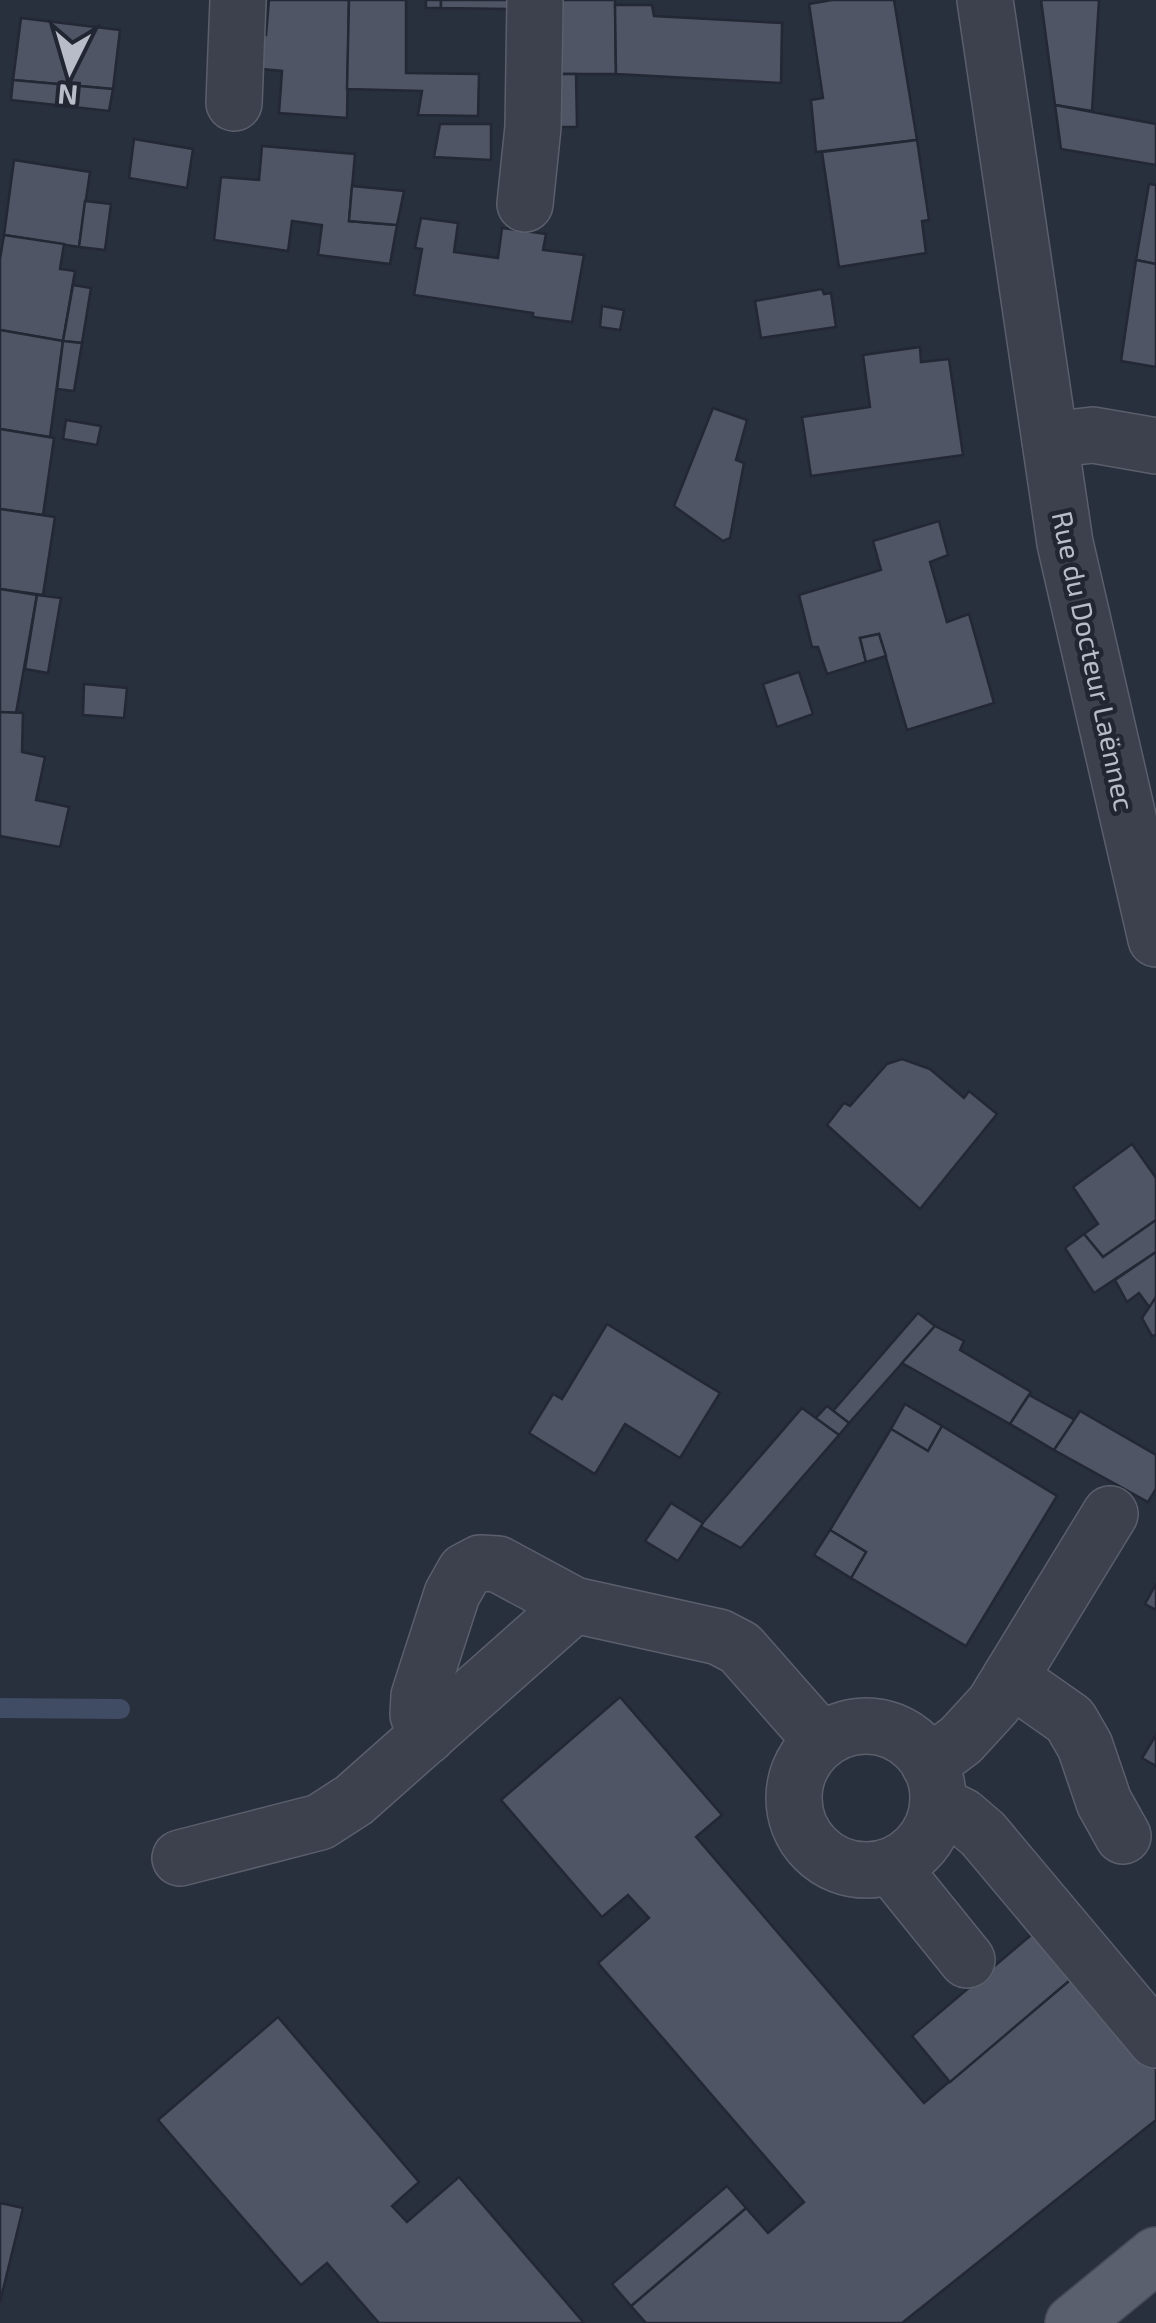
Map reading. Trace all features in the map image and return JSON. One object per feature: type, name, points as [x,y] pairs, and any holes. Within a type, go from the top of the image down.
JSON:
[{"type":"main road","points":[[1073,2323],[1156,2255]]},
{"type":"street","points":[[234,102],[238,0]]},
{"type":"street","points":[[524,204],[533,126],[535,0]]},
{"type":"street","name":"Rue du Docteur Laënnec","points":[[985,0],[1069,564],[1156,939]]},
{"type":"street","points":[[1050,440],[1092,435],[1156,446]]},
{"type":"street","points":[[1110,1514],[994,1704],[961,1740],[934,1784],[934,1824],[909,1857],[871,1870],[850,1869],[831,1862],[814,1850],[802,1833],[793,1794],[808,1755],[822,1741],[850,1728],[881,1728],[900,1735],[917,1747],[934,1784],[983,1834],[1156,2040]]},
{"type":"street","points":[[427,1736],[418,1715],[420,1696],[452,1594],[465,1571],[480,1563],[498,1564],[574,1604],[719,1637],[740,1648],[822,1741]]},
{"type":"street","points":[[180,1858],[320,1822],[354,1800],[574,1604]]},
{"type":"street","points":[[1010,1678],[1070,1720],[1085,1746],[1104,1802],[1123,1836]]},
{"type":"street","points":[[891,1866],[966,1960]]},
{"type":"building","points":[[269,0],[349,0],[347,118],[279,113],[282,71],[251,68],[254,34],[266,35]]},
{"type":"building","points":[[349,0],[406,0],[406,73],[479,74],[478,116],[418,115],[422,91],[347,89]]},
{"type":"building","points":[[426,0],[441,0],[441,8],[426,8]]},
{"type":"building","points":[[441,0],[510,0],[510,9],[441,8]]},
{"type":"building","points":[[554,0],[615,0],[616,74],[555,74]]},
{"type":"building","points":[[894,0],[917,140],[816,152],[811,100],[823,98],[809,4]]},
{"type":"building","points":[[1041,0],[1099,0],[1092,111],[1055,105]]},
{"type":"building","points":[[615,5],[652,5],[654,16],[782,23],[781,83],[616,74]]},
{"type":"building","points":[[21,18],[120,30],[113,89],[13,80]]},
{"type":"building","points":[[555,74],[576,74],[577,127],[548,127]]},
{"type":"building","points":[[13,80],[113,89],[109,111],[11,100]]},
{"type":"building","points":[[1055,105],[1156,124],[1156,165],[1061,149]]},
{"type":"building","points":[[440,124],[491,124],[491,160],[434,157]]},
{"type":"building","points":[[134,139],[193,149],[187,188],[129,178]]},
{"type":"building","points":[[917,140],[929,220],[922,221],[926,253],[839,267],[822,152]]},
{"type":"building","points":[[262,146],[355,154],[349,221],[397,225],[390,264],[318,255],[322,225],[292,221],[288,251],[214,240],[221,177],[259,180]]},
{"type":"building","points":[[14,160],[90,172],[79,247],[4,235]]},
{"type":"building","points":[[1149,184],[1156,185],[1156,264],[1136,260]]},
{"type":"building","points":[[352,186],[404,191],[397,225],[349,221]]},
{"type":"building","points":[[85,201],[111,204],[105,250],[79,247]]},
{"type":"building","points":[[421,218],[458,223],[454,252],[498,258],[502,228],[546,234],[543,250],[584,255],[572,322],[414,295],[422,249],[415,248]]},
{"type":"building","points":[[4,235],[64,244],[60,269],[75,271],[63,341],[0,330]]},
{"type":"building","points":[[1136,260],[1156,264],[1156,367],[1121,361]]},
{"type":"building","points":[[73,285],[91,288],[82,343],[63,341]]},
{"type":"building","points":[[822,289],[824,294],[831,293],[836,327],[761,338],[755,301]]},
{"type":"building","points":[[602,306],[624,310],[620,330],[600,327]]},
{"type":"building","points":[[0,330],[63,341],[50,437],[0,429]]},
{"type":"building","points":[[63,341],[82,343],[74,391],[57,389]]},
{"type":"building","points":[[920,347],[921,362],[949,359],[963,455],[811,476],[802,417],[870,407],[863,355]]},
{"type":"building","points":[[713,408],[747,420],[736,460],[744,463],[730,538],[723,541],[674,506]]},
{"type":"building","points":[[66,420],[101,426],[97,445],[63,439]]},
{"type":"building","points":[[0,429],[54,438],[43,515],[0,509]]},
{"type":"building","points":[[0,509],[55,517],[43,595],[0,589]]},
{"type":"building","points":[[939,521],[948,555],[930,562],[947,622],[969,614],[994,703],[907,730],[879,634],[860,638],[866,662],[827,674],[818,647],[812,647],[799,595],[881,570],[873,541]]},
{"type":"building","points":[[0,589],[37,595],[16,713],[0,712]]},
{"type":"building","points":[[37,595],[61,598],[48,673],[25,669]]},
{"type":"building","points":[[879,634],[886,656],[866,662],[860,638]]},
{"type":"building","points":[[799,672],[813,714],[777,727],[763,684]]},
{"type":"building","points":[[84,684],[127,688],[124,718],[83,715]]},
{"type":"building","points":[[0,712],[23,713],[22,752],[45,757],[36,800],[69,807],[60,847],[0,836]]},
{"type":"building","points":[[902,1059],[930,1069],[964,1098],[969,1091],[997,1114],[920,1209],[827,1125],[844,1103],[850,1106],[887,1064]]},
{"type":"building","points":[[1132,1144],[1156,1178],[1156,1220],[1103,1257],[1084,1234],[1098,1224],[1073,1187]]},
{"type":"building","points":[[1156,1220],[1156,1252],[1094,1293],[1065,1248],[1084,1234],[1103,1257]]},
{"type":"building","points":[[1156,1252],[1156,1297],[1150,1308],[1139,1293],[1127,1302],[1115,1280]]},
{"type":"building","points":[[1156,1297],[1156,1335],[1152,1336],[1142,1318]]},
{"type":"building","points":[[918,1313],[935,1326],[849,1423],[833,1411]]},
{"type":"building","points":[[607,1324],[720,1393],[680,1458],[625,1424],[595,1474],[529,1433],[553,1394],[562,1399]]},
{"type":"building","points":[[935,1326],[964,1341],[960,1350],[1031,1392],[1010,1424],[902,1363]]},
{"type":"building","points":[[1029,1395],[1075,1420],[1054,1450],[1010,1424]]},
{"type":"building","points":[[905,1404],[942,1426],[928,1451],[891,1429]]},
{"type":"building","points":[[827,1406],[849,1423],[839,1435],[815,1419]]},
{"type":"building","points":[[802,1408],[839,1435],[741,1548],[700,1526]]},
{"type":"building","points":[[1080,1411],[1156,1455],[1156,1489],[1148,1502],[1054,1450]]},
{"type":"building","points":[[942,1426],[1057,1496],[966,1646],[851,1578],[866,1552],[830,1530],[891,1429],[928,1451]]},
{"type":"building","points":[[671,1503],[703,1523],[678,1561],[645,1541]]},
{"type":"building","points":[[830,1530],[866,1552],[851,1578],[814,1555]]},
{"type":"building","points":[[1156,1584],[1156,1610],[1145,1604]]},
{"type":"building","points":[[620,1697],[722,1815],[696,1837],[924,2103],[1083,1969],[1156,2054],[1156,2120],[902,2323],[646,2323],[631,2306],[746,2208],[768,2233],[804,2202],[598,1963],[649,1918],[628,1895],[602,1917],[501,1800]]},
{"type":"building","points":[[1156,1735],[1156,1766],[1142,1758]]},
{"type":"building","points":[[1044,1924],[1083,1969],[950,2082],[912,2036]]},
{"type":"building","points":[[278,2017],[419,2182],[392,2206],[407,2222],[459,2177],[584,2323],[379,2323],[327,2263],[301,2285],[158,2120]]},
{"type":"building","points":[[727,2186],[746,2208],[631,2306],[612,2284]]},
{"type":"building","points":[[0,2203],[23,2208],[0,2302]]},
{"type":"waterway","points":[[0,1708],[120,1709]]}]
